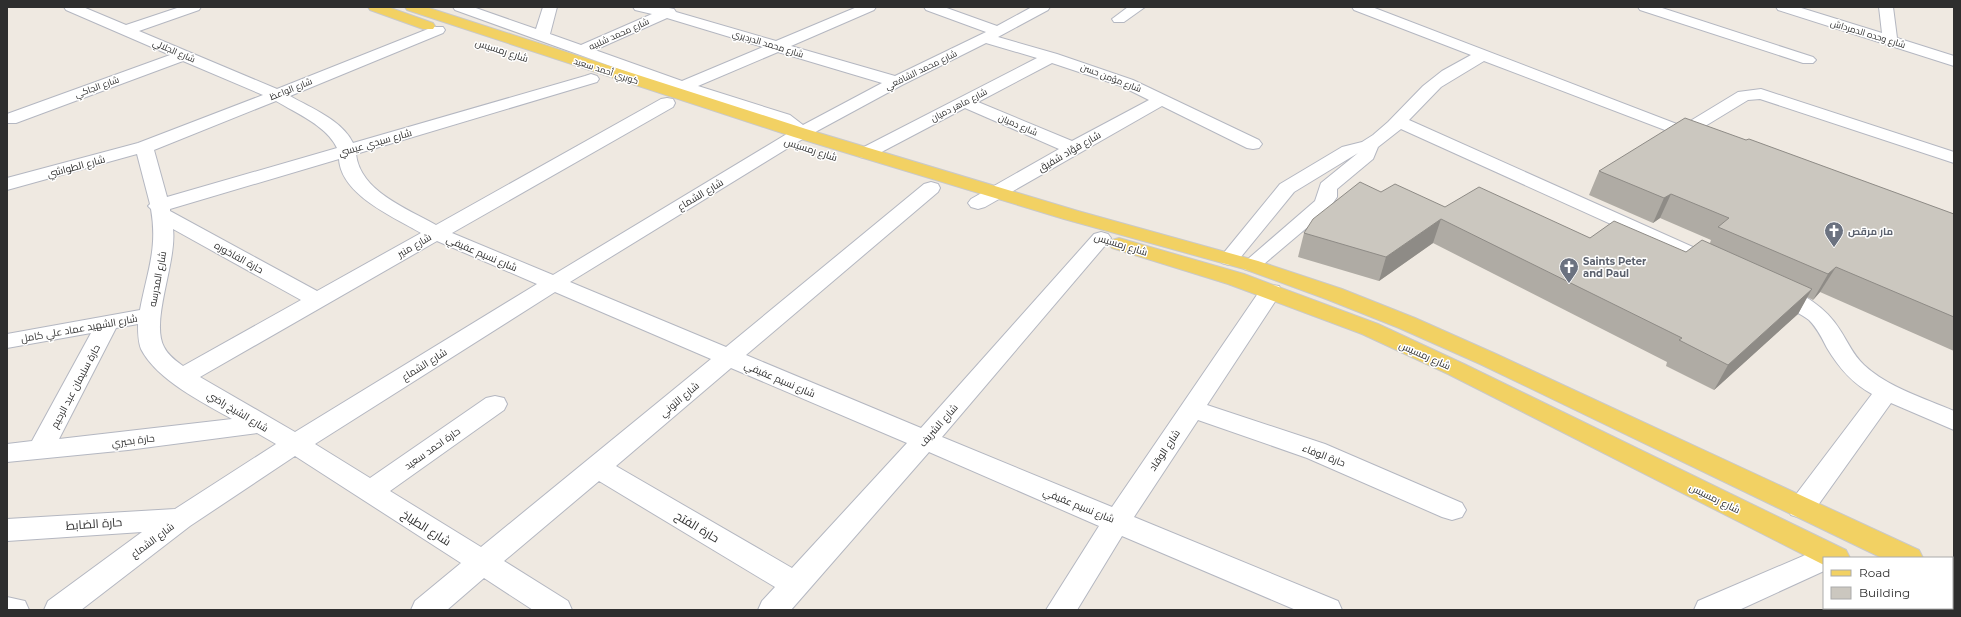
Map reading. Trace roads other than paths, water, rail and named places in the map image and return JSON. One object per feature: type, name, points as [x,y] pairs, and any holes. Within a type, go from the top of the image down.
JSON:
[{"type":"main road","name":"شارع رمسيس","points":[[375,7],[438,30],[591,72],[667,103],[794,137],[866,153],[1101,238],[1271,291],[1370,330],[1456,369],[1829,557]]},
{"type":"main road","name":"كوبري أحمد سعيد","points":[[412,7],[591,72],[794,137]]},
{"type":"main road","name":"شارع رمسيس","points":[[794,137],[931,188],[987,198],[1229,259],[1251,265],[1334,294],[1407,323],[1496,363],[1907,557]]},
{"type":"street","name":"شارع الجلالي","points":[[71,7],[276,95]]},
{"type":"street","points":[[126,30],[194,7]]},
{"type":"street","name":"شارع رمسيس","points":[[460,7],[683,87],[784,119],[794,125],[794,137]]},
{"type":"street","points":[[480,14],[499,7]]},
{"type":"street","points":[[542,36],[550,7]]},
{"type":"street","name":"شارع محمد الدرديري","points":[[640,7],[672,10],[776,46],[896,82]]},
{"type":"street","points":[[683,87],[869,7]]},
{"type":"street","name":"شارع مؤمن حسن","points":[[931,7],[992,35],[1052,58],[1127,83],[1253,144]]},
{"type":"street","name":"شارع محمد الشافعي","points":[[794,137],[896,82],[992,35],[1043,7]]},
{"type":"street","points":[[1119,18],[1138,7]]},
{"type":"street","points":[[1359,7],[1713,143]]},
{"type":"street","points":[[1645,7],[1808,60]]},
{"type":"street","name":"شارع وحده الدمرداش","points":[[1784,7],[1954,61]]},
{"type":"street","points":[[1886,7],[1890,41]]},
{"type":"street","name":"شارع محمد شلبيه","points":[[581,51],[672,10]]},
{"type":"street","name":"شارع الواعظ","points":[[144,147],[438,30]]},
{"type":"street","name":"شارع الجاكي","points":[[10,119],[184,55]]},
{"type":"street","points":[[1229,259],[1282,193],[1294,183],[1352,149],[1370,145],[1399,122],[1428,90],[1446,76],[1483,55]]},
{"type":"street","name":"شارع ماهر دميان","points":[[866,153],[1052,58]]},
{"type":"street","name":"شارع سيدي عيسي","points":[[160,210],[591,72]]},
{"type":"street","points":[[1684,132],[1744,95],[1761,94],[1954,158]]},
{"type":"street","name":"شارع نسيم عفيفي","points":[[276,95],[324,123],[341,137],[347,151],[348,164],[354,178],[369,194],[435,233],[924,441],[1328,610]]},
{"type":"street","name":"شارع فؤاد شفيق","points":[[987,198],[1073,148],[1161,100]]},
{"type":"street","name":"شارع دميان","points":[[964,102],[1073,148]]},
{"type":"street","name":"شارع منير","points":[[182,377],[667,103]]},
{"type":"street","points":[[1399,122],[1733,273]]},
{"type":"street","name":"شارع الشماع","points":[[59,610],[180,519],[295,444],[554,283],[794,137]]},
{"type":"street","points":[[1251,265],[1322,205],[1331,184],[1367,155],[1370,145]]},
{"type":"street","name":"شارع الطواشي","points":[[7,184],[144,147]]},
{"type":"street","name":"شارع المدرسه","points":[[144,147],[160,210],[164,241],[160,277],[150,315],[151,345],[162,360],[182,377]]},
{"type":"street","points":[[1294,183],[1302,182],[1316,186],[1326,193]]},
{"type":"street","name":"شارع التوني","points":[[426,610],[598,468],[931,188]]},
{"type":"street","name":"حارة الفاخوره","points":[[160,210],[318,300]]},
{"type":"street","name":"شارع الشريف","points":[[773,610],[924,441],[1101,238]]},
{"type":"street","points":[[1755,283],[1806,307],[1825,325],[1844,358],[1857,372],[1887,391],[1954,421]]},
{"type":"street","name":"شارع الوقاد","points":[[1061,610],[1117,521],[1271,291]]},
{"type":"street","name":"شارع الشهيد عماد علي كامل","points":[[7,341],[150,315]]},
{"type":"street","name":"حارة سليمان عبد الرحيم","points":[[41,449],[108,322]]},
{"type":"street","name":"شارع الشيخ راضي","points":[[182,377],[295,444]]},
{"type":"street","points":[[1801,508],[1887,391]]},
{"type":"street","name":"حارة احمد سعيد","points":[[369,492],[495,404]]},
{"type":"street","name":"حارة الوفاء","points":[[1192,408],[1316,451],[1452,510]]},
{"type":"street","name":"حارة بحيري","points":[[7,453],[128,441],[259,424]]},
{"type":"street","name":"شارع الطباخ","points":[[295,444],[558,610]]},
{"type":"street","name":"حارة الفتح","points":[[598,468],[796,585]]},
{"type":"street","name":"حارة الضابط","points":[[7,530],[180,519]]},
{"type":"street","points":[[1709,610],[1823,560]]},
{"type":"street","points":[[7,610],[14,610]]},
{"type":"place","name":"مار مرقص","points":[[1834,248]]},
{"type":"place","name":"Saints Peter and Paul","points":[[1569,284]]}]
